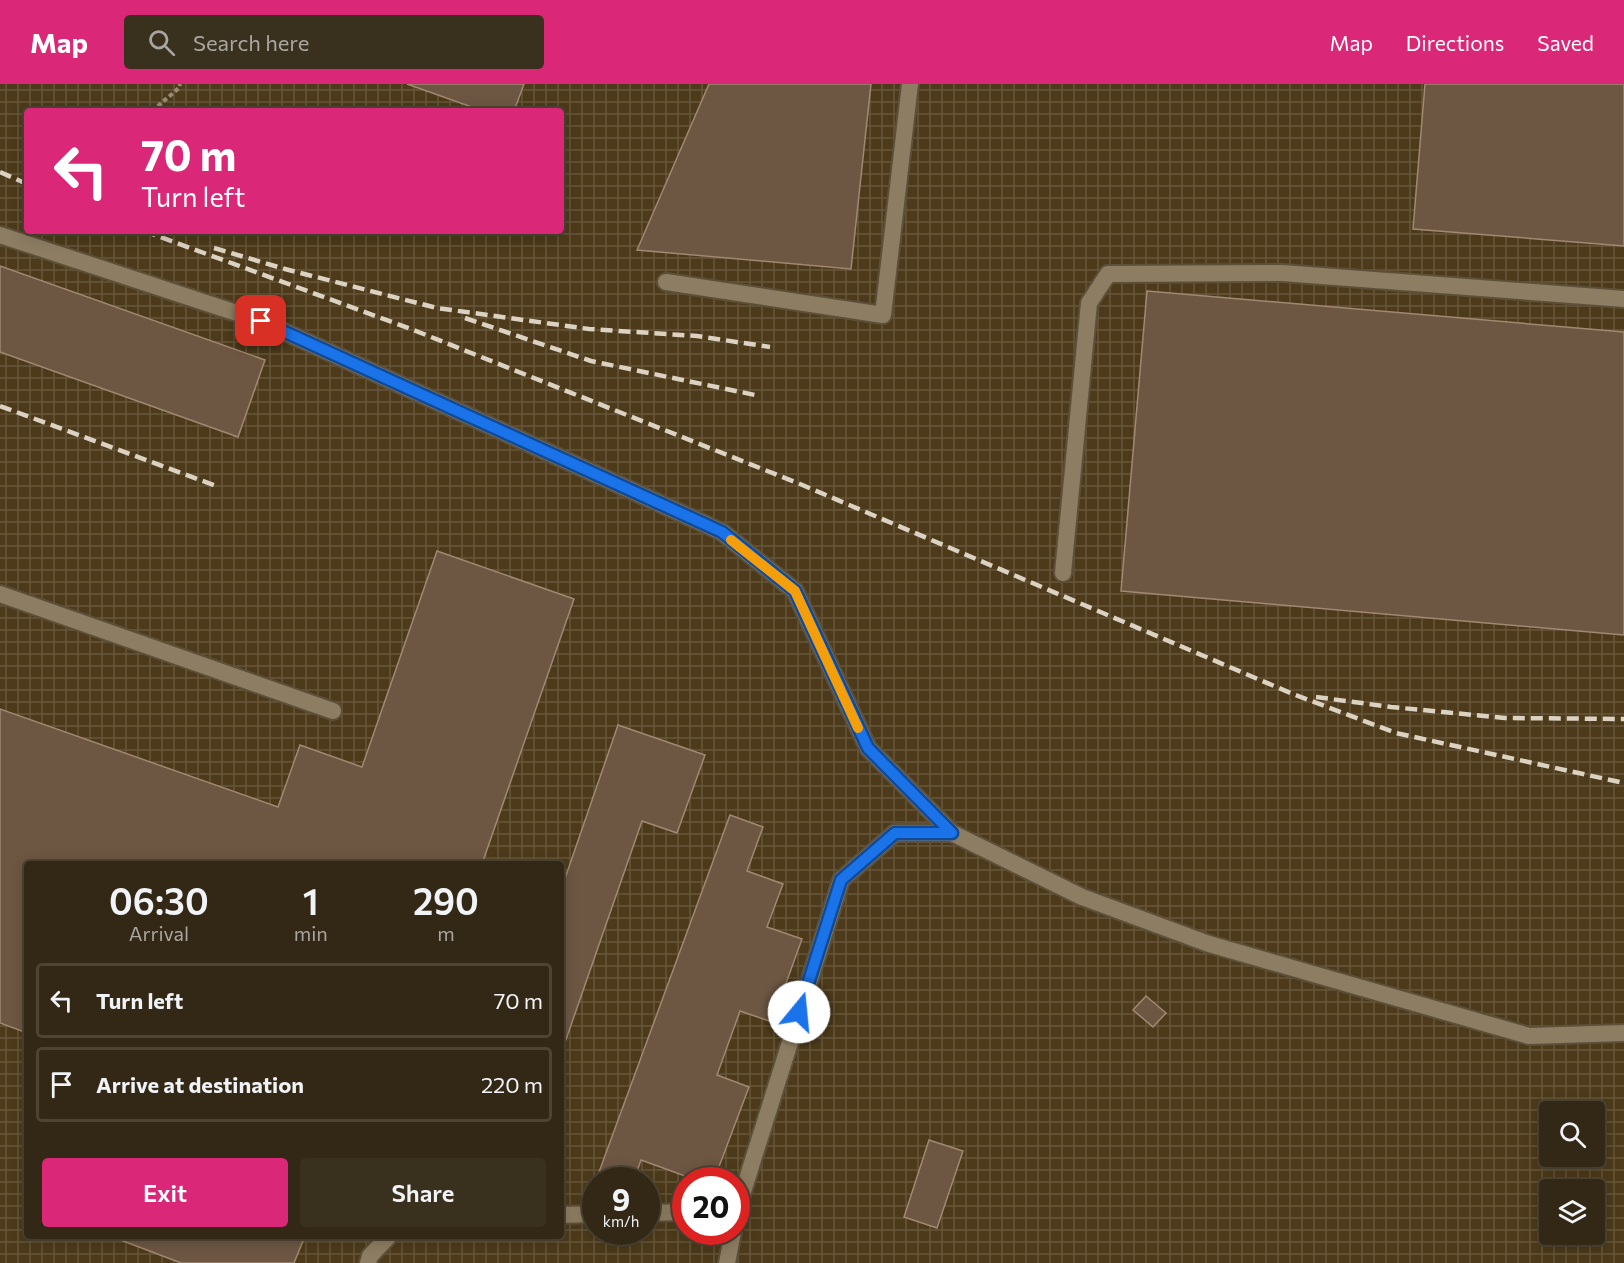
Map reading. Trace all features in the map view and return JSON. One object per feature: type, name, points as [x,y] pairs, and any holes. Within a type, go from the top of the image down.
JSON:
[{"type":"lane","points":[[666,282],[883,315],[910,84]]},
{"type":"lane","points":[[0,235],[261,321],[722,532],[795,591],[868,748],[952,833],[1082,897],[1209,944],[1529,1036],[1624,1033]]},
{"type":"lane","points":[[1063,573],[1089,303],[1108,274],[1282,273],[1624,299]]},
{"type":"lane","points":[[0,594],[333,711]]},
{"type":"lane","points":[[750,1170],[841,880],[895,833],[952,833]]},
{"type":"lane","points":[[564,1215],[582,1214]]},
{"type":"lane","points":[[368,1263],[370,1256],[386,1239]]},
{"type":"lane","points":[[727,1263],[730,1245]]},
{"type":"path","points":[[156,108],[179,88],[180,84]]},
{"type":"shaded area","points":[[0,84],[1624,84],[1624,1263],[0,1263]]},
{"type":"building","points":[[407,84],[524,84],[515,108],[475,108]]},
{"type":"building","points":[[709,84],[871,84],[851,269],[637,250]]},
{"type":"building","points":[[1425,84],[1624,84],[1624,246],[1413,229]]},
{"type":"building","points":[[0,266],[265,360],[238,437],[0,352]]},
{"type":"building","points":[[1147,291],[1624,332],[1624,635],[1121,591]]},
{"type":"building","points":[[437,551],[574,599],[483,861],[24,861],[24,1032],[0,1023],[0,709],[278,807],[300,745],[362,767]]},
{"type":"building","points":[[618,725],[705,755],[677,833],[642,821],[564,1045],[564,881]]},
{"type":"building","points":[[730,815],[763,827],[747,871],[783,884],[767,927],[802,939],[772,1022],[740,1011],[717,1075],[749,1087],[719,1167],[672,1167],[672,1171],[641,1160],[639,1167],[601,1167]]},
{"type":"building","points":[[1146,996],[1166,1013],[1153,1027],[1133,1010]]},
{"type":"building","points":[[929,1140],[963,1151],[937,1228],[904,1217]]},
{"type":"building","points":[[118,1239],[304,1239],[294,1263],[181,1263]]},
{"type":"railway","points":[[0,172],[24,183]]},
{"type":"railway","points":[[152,234],[411,329],[800,484],[1293,694],[1396,733],[1624,783]]},
{"type":"railway","points":[[214,248],[285,269],[437,308],[589,329],[697,336],[770,347]]},
{"type":"railway","points":[[465,318],[591,361],[760,396]]},
{"type":"railway","points":[[0,406],[219,487]]},
{"type":"railway","points":[[1316,697],[1505,718],[1624,719]]},
{"type":"slow traffic","points":[[731,540],[795,591],[858,728]]},
{"type":"route","points":[[261,321],[722,532],[795,591],[868,748],[952,833],[895,833],[841,880],[799,1012]]}]
